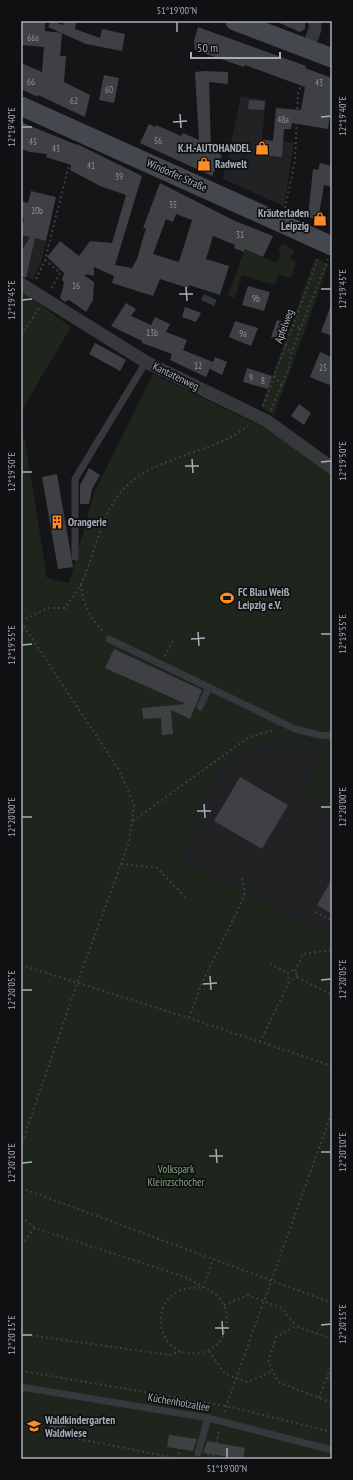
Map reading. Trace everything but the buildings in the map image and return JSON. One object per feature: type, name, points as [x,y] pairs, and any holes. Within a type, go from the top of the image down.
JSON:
[{"type":"street","points":[[235,21],[308,57],[332,58]]},
{"type":"street","points":[[308,57],[315,21]]},
{"type":"street","name":"Windorfer Straße","points":[[21,106],[282,223],[326,250]]},
{"type":"street","name":"Kantatenweg","points":[[26,287],[146,362],[264,419],[332,468]]},
{"type":"lane","points":[[75,557],[75,479],[146,362]]},
{"type":"lane","points":[[109,639],[295,729],[319,735],[332,736]]},
{"type":"lane","points":[[200,707],[209,687]]},
{"type":"lane","name":"Küchenholzallee","points":[[21,1387],[208,1418],[332,1450]]},
{"type":"lane","points":[[198,1452],[208,1418]]},
{"type":"path","points":[[282,223],[295,161],[298,94],[308,57]]},
{"type":"path","points":[[26,287],[45,260],[77,131]]},
{"type":"path","points":[[21,1146],[77,984],[129,842],[133,822],[133,801],[120,770],[21,622],[48,608],[65,608],[81,583],[104,522],[120,492],[132,481],[163,464],[222,443],[264,419],[289,368],[291,353],[328,258],[326,250]]},
{"type":"path","name":"Apfelweg","points":[[264,419],[274,376],[285,345],[326,250]]},
{"type":"path","points":[[21,335],[46,299],[60,273],[45,260]]},
{"type":"path","points":[[293,325],[301,330]]},
{"type":"path","points":[[285,345],[291,353]]},
{"type":"path","points":[[274,376],[282,385]]},
{"type":"path","points":[[81,583],[82,596],[89,613],[109,639]]},
{"type":"path","points":[[161,664],[174,638]]},
{"type":"path","points":[[133,822],[249,737],[276,729],[295,729]]},
{"type":"path","points":[[121,864],[157,868],[185,897]]},
{"type":"path","points":[[189,1018],[201,985],[242,901],[245,892],[242,878]]},
{"type":"path","points":[[315,912],[332,920]]},
{"type":"path","points":[[332,950],[303,954],[295,972],[297,977],[332,994]]},
{"type":"path","points":[[270,964],[288,973],[292,971],[295,972]]},
{"type":"path","points":[[21,965],[77,984],[189,1018],[332,1066]]},
{"type":"path","points":[[260,1042],[290,980],[288,973]]},
{"type":"path","points":[[290,980],[297,977]]},
{"type":"path","points":[[216,1443],[220,1421],[332,1112]]},
{"type":"path","points":[[21,1188],[332,1304]]},
{"type":"path","points":[[21,1217],[35,1228],[188,1278],[215,1294],[224,1305],[227,1316],[226,1329],[221,1340],[209,1350],[196,1354],[181,1351],[171,1345],[164,1335],[160,1320],[161,1312],[166,1302],[174,1293],[192,1286],[203,1288]]},
{"type":"path","points":[[21,1245],[35,1228]]},
{"type":"path","points":[[203,1288],[213,1259]]},
{"type":"path","points":[[224,1305],[248,1295],[282,1308],[296,1326],[332,1339]]},
{"type":"path","points":[[296,1326],[276,1336],[268,1362],[278,1382],[332,1403]]},
{"type":"path","points":[[21,1334],[170,1355],[181,1351]]},
{"type":"path","points":[[209,1350],[225,1374],[236,1379],[247,1382],[273,1371]]},
{"type":"path","points":[[319,1398],[332,1363]]},
{"type":"path","points":[[21,1370],[226,1406],[332,1432]]},
{"type":"path","points":[[326,1378],[332,1380]]},
{"type":"path","points":[[50,1433],[179,1459],[180,1449]]},
{"type":"path","points":[[152,1454],[152,1459]]},
{"type":"shaded area","name":"K.H.-AUTOHANDEL","points":[[241,96],[266,100],[262,139],[294,143],[284,206],[223,179]]},
{"type":"shaded area","points":[[21,235],[46,241],[41,263],[33,279],[21,273]]},
{"type":"shaded area","points":[[204,294],[217,300],[214,306],[201,300]]},
{"type":"shaded area","points":[[282,737],[332,743],[332,937],[180,860],[215,769],[257,741]]},
{"type":"green space","points":[[282,243],[294,250],[290,259],[296,262],[291,278],[278,275],[275,285],[242,275],[235,298],[228,295],[245,249],[277,263],[281,253],[278,251]]},
{"type":"green space","points":[[315,258],[329,264],[274,415],[261,407]]},
{"type":"green space","points":[[21,290],[71,327],[21,411]]},
{"type":"green space","name":"Volkspark Kleinzschocher","points":[[153,374],[271,431],[332,476],[332,811],[301,793],[330,743],[282,737],[257,741],[215,769],[180,860],[332,937],[332,1459],[21,1459],[21,436],[25,440],[47,578],[69,583],[94,493]]},
{"type":"tram line","points":[[225,21],[332,61]]},
{"type":"tram line","points":[[246,21],[332,54]]},
{"type":"place","name":"K.H.-AUTOHANDEL","points":[[262,148]]},
{"type":"place","name":"Radwelt","points":[[204,164]]},
{"type":"place","name":"Kräuterladen Leipzig","points":[[320,219]]},
{"type":"place","name":"Orangerie","points":[[57,522]]},
{"type":"place","name":"FC Blau Weiß Leipzig e.V.","points":[[227,598]]},
{"type":"place","name":"Waldkindergarten Waldwiese","points":[[34,1426]]}]
